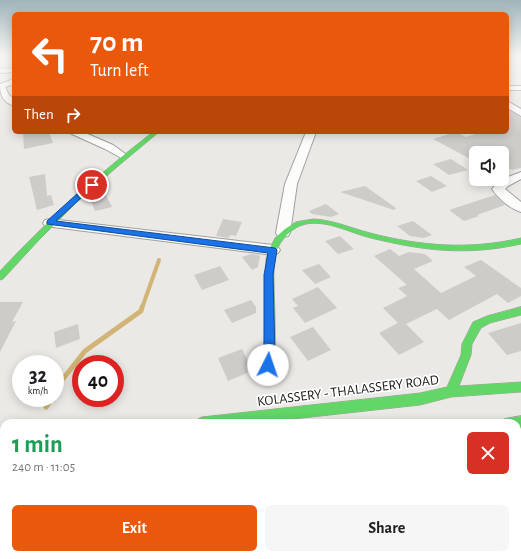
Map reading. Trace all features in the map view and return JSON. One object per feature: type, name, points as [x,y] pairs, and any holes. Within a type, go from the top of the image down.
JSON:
[{"type":"main road","points":[[0,277],[50,223],[123,156],[153,134]]},
{"type":"main road","points":[[267,373],[269,356],[269,275],[272,250],[278,239],[286,230],[312,221],[402,244],[440,249],[479,249],[508,246],[521,241]]},
{"type":"main road","name":"KOLASSERY - THALASSERY ROAD","points":[[240,419],[420,400],[451,392],[466,356],[467,344],[477,325],[487,320],[521,310]]},
{"type":"main road","points":[[451,392],[521,387]]},
{"type":"street","points":[[11,82],[1,86],[5,96],[12,101]]},
{"type":"street","points":[[509,88],[521,88]]},
{"type":"street","points":[[509,105],[521,112]]},
{"type":"street","points":[[80,134],[109,147],[123,156]]},
{"type":"street","points":[[284,233],[291,184],[310,134]]},
{"type":"street","points":[[521,175],[504,183],[498,189],[502,194],[521,208]]},
{"type":"street","points":[[50,223],[272,250]]},
{"type":"building","points":[[509,111],[521,117],[521,168],[512,170],[509,168],[509,146],[469,146],[469,158],[433,139],[449,134],[460,134],[466,137],[476,134],[509,134]]},
{"type":"building","points":[[23,134],[50,134],[53,143],[24,149]]},
{"type":"building","points":[[451,159],[468,170],[449,175],[433,164]]},
{"type":"building","points":[[45,174],[47,196],[51,195],[54,205],[37,210],[29,177]]},
{"type":"building","points":[[431,176],[447,186],[432,192],[416,181]]},
{"type":"building","points":[[365,186],[396,208],[394,210],[340,192]]},
{"type":"building","points":[[106,195],[112,207],[95,211],[90,199]]},
{"type":"building","points":[[495,195],[505,205],[464,221],[449,210]]},
{"type":"building","points":[[326,204],[339,214],[331,217],[312,214],[309,211]]},
{"type":"building","points":[[223,219],[242,222],[236,236],[230,235],[229,238],[216,236]]},
{"type":"building","points":[[413,221],[432,235],[424,238],[410,236],[397,226]]},
{"type":"building","points":[[340,236],[354,249],[338,254],[325,241]]},
{"type":"building","points":[[390,249],[399,256],[409,252],[425,254],[433,261],[414,269],[441,293],[476,276],[464,267],[481,260],[521,288],[521,296],[508,303],[497,294],[449,320],[437,309],[406,324],[424,342],[399,355],[379,333],[398,323],[383,308],[407,296],[398,288],[407,285],[374,256]]},
{"type":"building","points":[[251,254],[260,256],[258,267],[252,270],[242,257]]},
{"type":"building","points":[[319,264],[331,277],[315,284],[302,270]]},
{"type":"building","points":[[220,266],[229,280],[202,290],[194,275]]},
{"type":"building","points":[[318,287],[337,308],[305,323],[293,308],[298,306],[292,299]]},
{"type":"building","points":[[251,300],[256,307],[256,313],[232,323],[224,310]]},
{"type":"building","points":[[0,302],[23,302],[12,322],[16,321],[0,352]]},
{"type":"building","points":[[521,323],[521,351],[507,355],[488,333]]},
{"type":"building","points":[[78,324],[80,339],[56,348],[54,332]]},
{"type":"building","points":[[313,327],[331,350],[308,361],[290,337]]},
{"type":"building","points":[[242,349],[252,371],[228,381],[218,358]]},
{"type":"waterway","points":[[142,308],[159,260]]},
{"type":"waterway","points":[[64,377],[85,351],[141,311],[142,307]]},
{"type":"traffic: fast","points":[[0,277],[37,238],[94,183],[153,134]]},
{"type":"traffic: fast","points":[[267,373],[269,353],[270,259],[278,240],[287,230],[299,224],[314,221],[329,223],[368,235],[406,244],[425,247],[463,249],[501,246],[521,241]]},
{"type":"traffic: fast","points":[[451,392],[466,355],[467,344],[477,325],[487,320],[521,311]]},
{"type":"traffic: fast","points":[[238,419],[420,399],[451,392],[521,387]]},
{"type":"route","points":[[92,185],[50,223],[272,250],[269,275],[268,365]]}]
